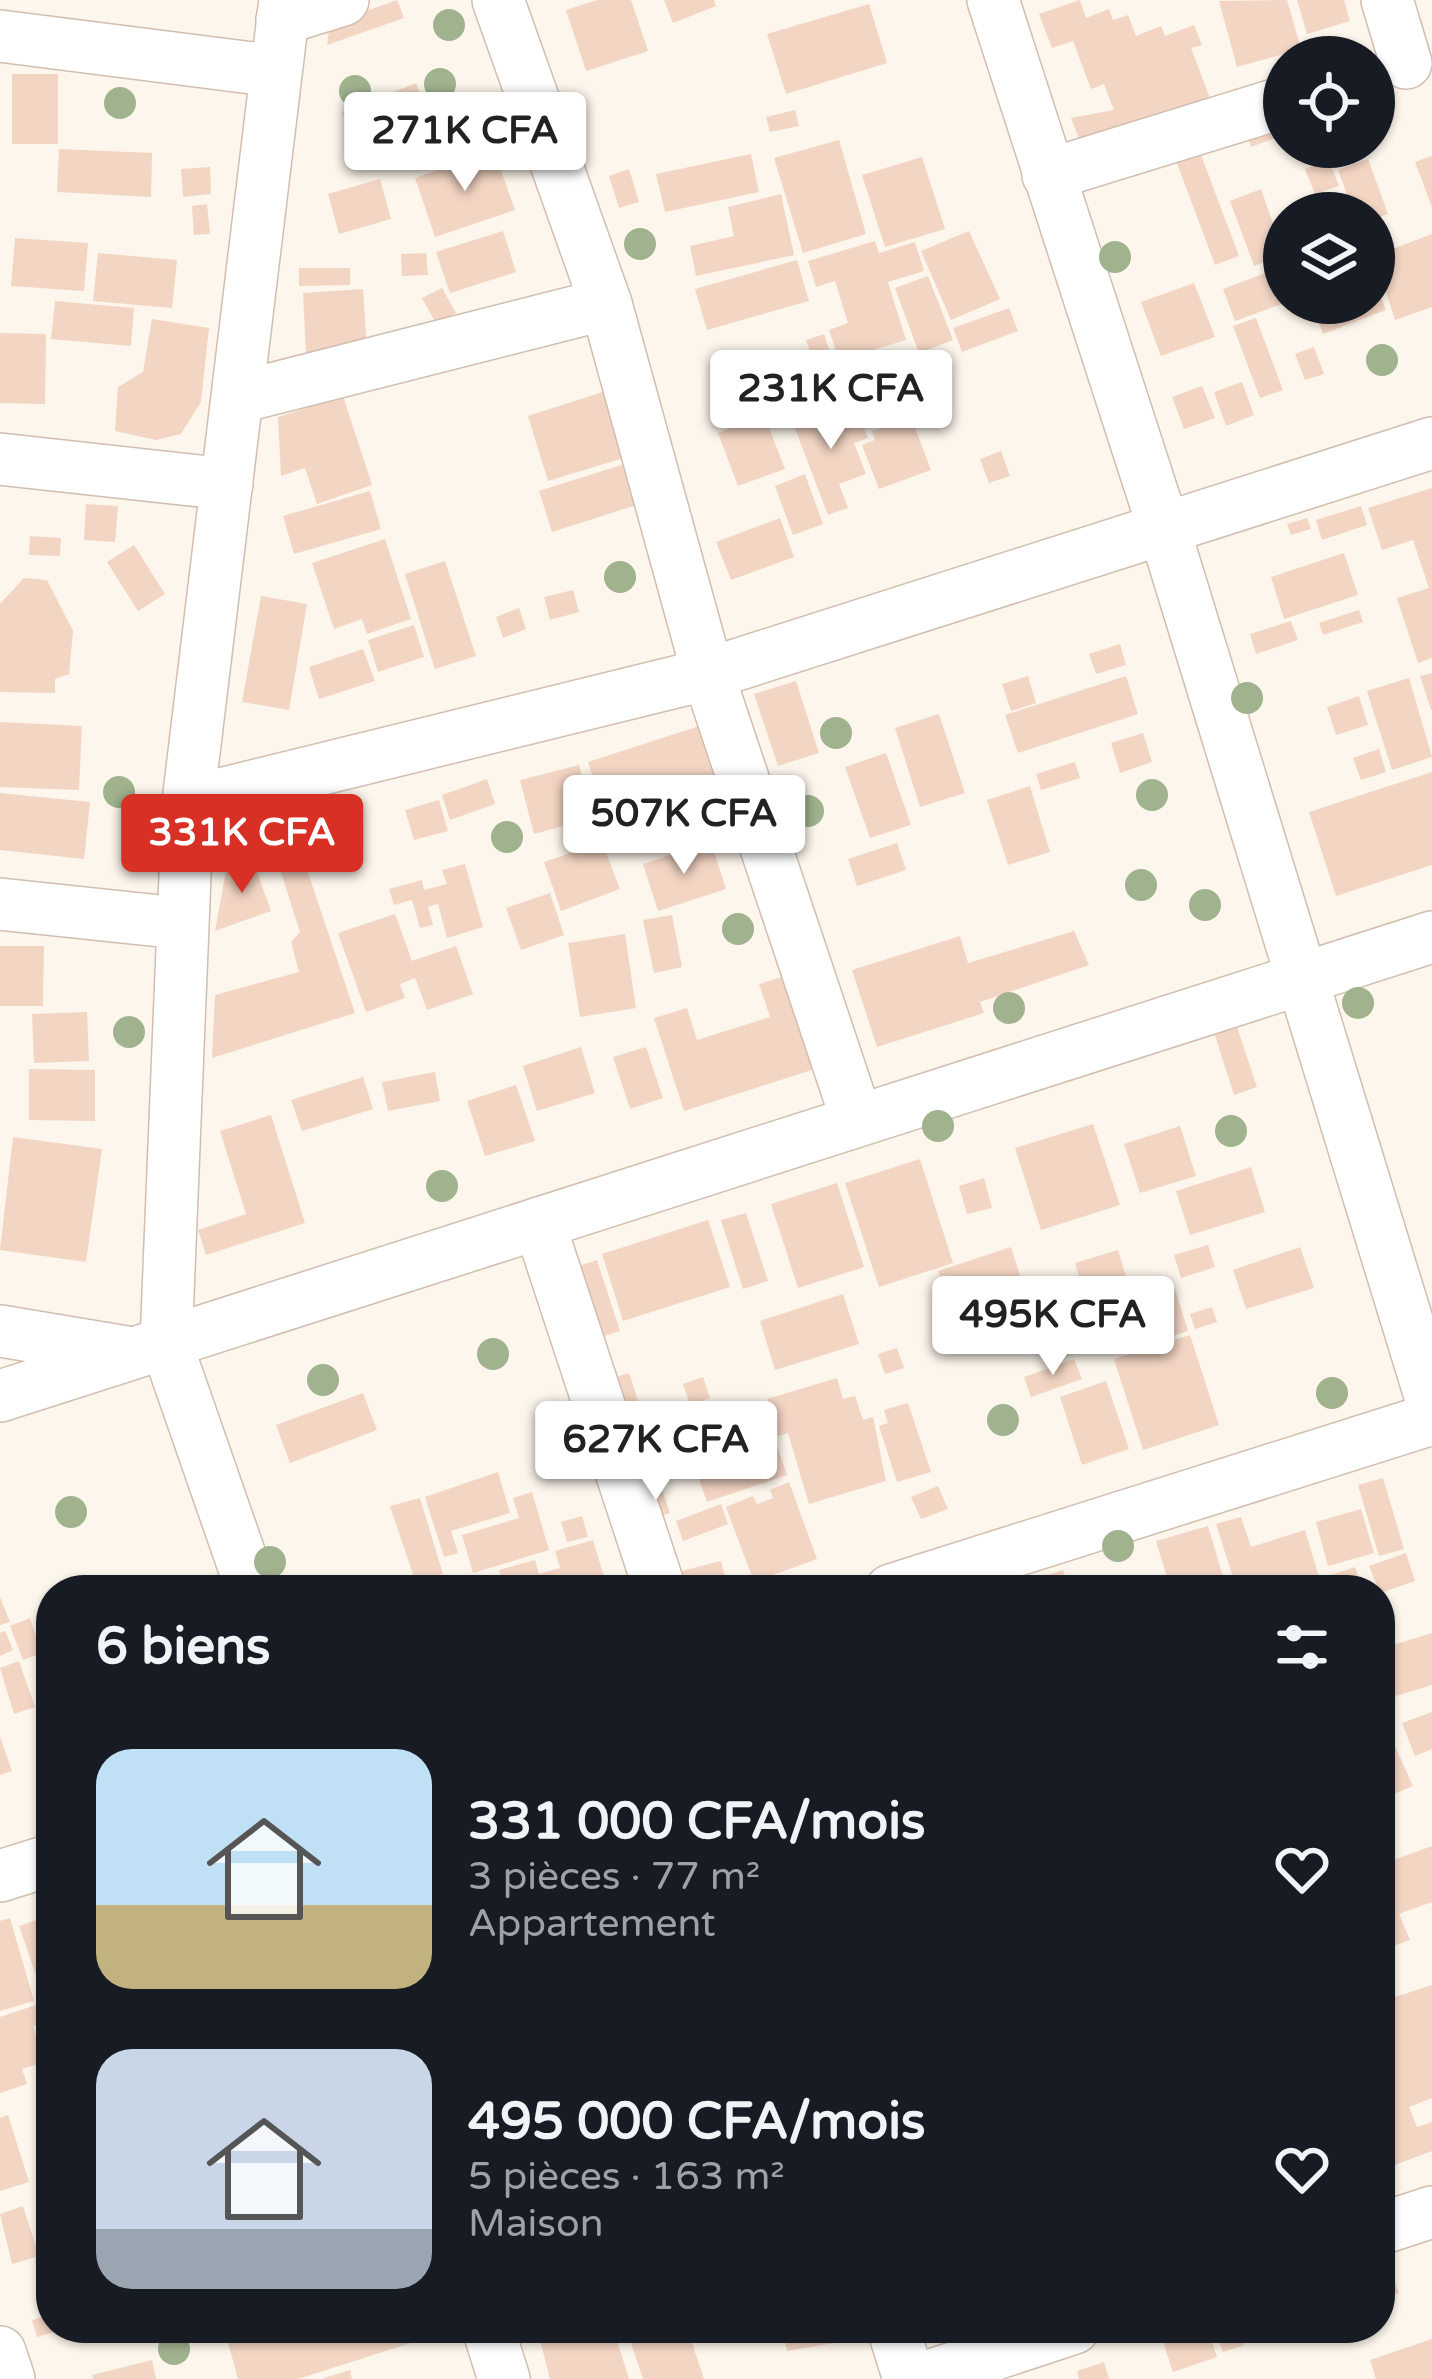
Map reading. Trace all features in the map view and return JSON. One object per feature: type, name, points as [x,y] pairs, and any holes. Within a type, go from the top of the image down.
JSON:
[{"type":"street","points":[[247,1575],[150,1348],[188,802],[284,9],[343,0]]},
{"type":"street","points":[[498,0],[606,304],[708,674],[856,1120]]},
{"type":"street","points":[[993,0],[1164,529],[1432,1402]]},
{"type":"street","points":[[1387,0],[1404,64]]},
{"type":"street","points":[[0,36],[276,70]]},
{"type":"street","points":[[1048,175],[1263,108]]},
{"type":"street","points":[[240,397],[606,304]]},
{"type":"street","points":[[188,802],[708,674],[1432,443]]},
{"type":"street","points":[[0,459],[227,484]]},
{"type":"street","points":[[0,904],[179,923]]},
{"type":"street","points":[[0,1396],[1432,937]]},
{"type":"street","points":[[539,1223],[654,1575]]},
{"type":"street","points":[[0,1331],[150,1348]]},
{"type":"street","points":[[988,1575],[1033,1568],[1432,1419]]},
{"type":"street","points":[[0,1876],[36,1865]]},
{"type":"street","points":[[1395,2224],[1432,2212]]},
{"type":"street","points":[[493,2343],[504,2379]]},
{"type":"street","points":[[898,2343],[909,2379]]},
{"type":"street","points":[[920,2379],[1029,2343]]},
{"type":"street","points":[[0,2352],[10,2379]]},
{"type":"building","points":[[397,0],[404,18],[327,45],[330,24]]},
{"type":"building","points":[[597,0],[631,0],[648,51],[586,71],[566,10]]},
{"type":"building","points":[[664,0],[714,0],[716,6],[673,23]]},
{"type":"building","points":[[1080,0],[1086,18],[1109,9],[1113,20],[1128,15],[1136,36],[1161,26],[1165,36],[1194,25],[1202,45],[1191,48],[1212,104],[1178,117],[1174,108],[1149,117],[1152,125],[1084,151],[1071,118],[1114,110],[1104,84],[1091,89],[1073,41],[1052,48],[1039,14]]},
{"type":"building","points":[[1287,0],[1297,36],[1263,36],[1263,60],[1237,67],[1219,1]]},
{"type":"building","points":[[1297,0],[1344,0],[1350,21],[1307,34]]},
{"type":"building","points":[[869,4],[887,63],[786,94],[767,34]]},
{"type":"building","points":[[12,74],[58,74],[58,144],[12,144]]},
{"type":"building","points":[[416,83],[439,140],[366,169],[342,113]]},
{"type":"building","points":[[795,110],[799,126],[770,132],[766,117]]},
{"type":"building","points":[[1263,120],[1263,143],[1251,147],[1244,127]]},
{"type":"building","points":[[839,140],[866,234],[803,253],[774,158]]},
{"type":"building","points":[[1198,147],[1239,256],[1215,265],[1174,155]]},
{"type":"building","points":[[59,149],[152,153],[151,197],[57,192]]},
{"type":"building","points":[[494,151],[515,210],[435,237],[415,178]]},
{"type":"building","points":[[751,154],[759,192],[665,212],[656,174]]},
{"type":"building","points":[[1432,156],[1432,207],[1415,162]]},
{"type":"building","points":[[922,157],[945,229],[885,247],[862,175]]},
{"type":"building","points":[[210,167],[211,194],[183,197],[181,169]]},
{"type":"building","points":[[1332,168],[1339,186],[1314,192],[1305,169]]},
{"type":"building","points":[[1371,168],[1380,192],[1346,192],[1338,170]]},
{"type":"building","points":[[629,169],[639,202],[619,208],[609,176]]},
{"type":"building","points":[[380,179],[391,219],[339,234],[328,194]]},
{"type":"building","points":[[1261,189],[1263,263],[1254,266],[1230,201]]},
{"type":"building","points":[[781,194],[794,255],[696,276],[690,246],[734,236],[728,207]]},
{"type":"building","points":[[207,204],[210,234],[194,235],[192,206]]},
{"type":"building","points":[[503,231],[516,272],[450,293],[436,252]]},
{"type":"building","points":[[969,231],[1000,299],[951,320],[921,251]]},
{"type":"building","points":[[1432,234],[1432,307],[1395,320],[1395,248]]},
{"type":"building","points":[[15,238],[88,243],[84,291],[11,286]]},
{"type":"building","points":[[875,241],[879,253],[915,242],[924,271],[888,282],[906,340],[839,360],[829,330],[848,323],[835,281],[816,287],[808,261]]},
{"type":"building","points":[[98,253],[177,260],[172,308],[93,301]]},
{"type":"building","points":[[426,253],[428,275],[402,276],[401,254]]},
{"type":"building","points":[[797,260],[809,301],[707,330],[695,289]]},
{"type":"building","points":[[299,268],[350,268],[350,285],[299,286]]},
{"type":"building","points":[[1263,274],[1263,311],[1235,321],[1223,289]]},
{"type":"building","points":[[928,276],[953,340],[919,353],[895,288]]},
{"type":"building","points":[[1194,283],[1215,337],[1161,356],[1141,302]]},
{"type":"building","points":[[442,288],[456,313],[436,323],[422,298]]},
{"type":"building","points":[[363,289],[367,350],[306,353],[303,293]]},
{"type":"building","points":[[55,301],[134,308],[131,346],[51,339]]},
{"type":"building","points":[[1009,308],[1018,331],[962,352],[953,328]]},
{"type":"building","points":[[1256,318],[1283,390],[1260,398],[1233,326]]},
{"type":"building","points":[[152,319],[209,328],[201,402],[181,434],[156,440],[115,431],[118,387],[143,372]]},
{"type":"building","points":[[1319,324],[1349,324],[1323,334]]},
{"type":"building","points":[[0,333],[46,334],[45,404],[0,403]]},
{"type":"building","points":[[824,334],[834,364],[816,370],[806,340]]},
{"type":"building","points":[[1314,347],[1324,374],[1305,380],[1295,354]]},
{"type":"building","points":[[1242,382],[1254,415],[1226,426],[1214,392]]},
{"type":"building","points":[[1202,386],[1215,418],[1184,429],[1172,397]]},
{"type":"building","points":[[609,390],[630,456],[548,481],[528,416]]},
{"type":"building","points":[[343,396],[372,485],[317,504],[305,468],[281,476],[278,417]]},
{"type":"building","points":[[816,403],[826,429],[870,412],[875,424],[864,429],[868,438],[854,443],[866,474],[839,484],[848,508],[828,515],[789,413]]},
{"type":"building","points":[[764,415],[785,469],[738,486],[718,433]]},
{"type":"building","points":[[911,417],[931,470],[879,489],[862,445],[875,440],[872,431]]},
{"type":"building","points":[[1001,451],[1010,476],[989,483],[980,459]]},
{"type":"building","points":[[637,460],[649,501],[552,532],[539,491]]},
{"type":"building","points":[[805,474],[823,524],[793,535],[775,486]]},
{"type":"building","points":[[1432,488],[1432,658],[1418,663],[1397,598],[1429,588],[1413,540],[1382,550],[1368,508]]},
{"type":"building","points":[[370,491],[381,529],[294,554],[283,516]]},
{"type":"building","points":[[86,504],[118,506],[115,542],[84,540]]},
{"type":"building","points":[[1361,506],[1367,525],[1322,540],[1316,520]]},
{"type":"building","points":[[780,518],[794,557],[731,580],[716,542]]},
{"type":"building","points":[[1307,518],[1311,529],[1291,535],[1287,524]]},
{"type":"building","points":[[30,536],[61,538],[60,556],[29,555]]},
{"type":"building","points":[[385,539],[411,619],[367,634],[362,619],[334,629],[312,563]]},
{"type":"building","points":[[134,545],[165,594],[138,611],[107,562]]},
{"type":"building","points":[[1344,553],[1358,595],[1284,619],[1271,577]]},
{"type":"building","points":[[445,561],[476,656],[435,669],[405,574]]},
{"type":"building","points":[[24,578],[47,580],[73,631],[69,674],[55,679],[55,693],[0,692],[0,604]]},
{"type":"building","points":[[573,590],[579,612],[550,620],[544,597]]},
{"type":"building","points":[[261,596],[307,604],[289,710],[242,702]]},
{"type":"building","points":[[519,608],[526,629],[503,638],[496,617]]},
{"type":"building","points":[[1359,610],[1363,622],[1323,635],[1319,623]]},
{"type":"building","points":[[1291,621],[1298,640],[1256,654],[1250,634]]},
{"type":"building","points":[[414,625],[424,657],[378,672],[368,640]]},
{"type":"building","points":[[1120,644],[1126,665],[1096,674],[1089,654]]},
{"type":"building","points":[[363,649],[375,681],[319,699],[309,667]]},
{"type":"building","points":[[1432,673],[1432,710],[1431,710],[1420,676]]},
{"type":"building","points":[[1028,676],[1036,703],[1011,711],[1002,684]]},
{"type":"building","points":[[1126,676],[1138,714],[1018,753],[1005,715]]},
{"type":"building","points":[[1409,678],[1432,757],[1392,770],[1367,691]]},
{"type":"building","points":[[796,681],[819,753],[778,766],[754,694]]},
{"type":"building","points":[[1359,696],[1368,725],[1336,735],[1327,707]]},
{"type":"building","points":[[939,714],[965,793],[920,807],[895,728]]},
{"type":"building","points":[[715,721],[735,782],[607,822],[588,762]]},
{"type":"building","points":[[0,722],[82,726],[79,790],[0,787]]},
{"type":"building","points":[[1143,733],[1152,762],[1120,773],[1111,743]]},
{"type":"building","points":[[1379,749],[1386,772],[1361,780],[1353,758]]},
{"type":"building","points":[[886,753],[911,825],[870,838],[845,767]]},
{"type":"building","points":[[1075,762],[1080,778],[1041,790],[1036,774]]},
{"type":"building","points":[[579,765],[593,818],[534,834],[520,780]]},
{"type":"building","points":[[1432,772],[1432,865],[1336,896],[1309,812]]},
{"type":"building","points":[[487,779],[495,804],[450,820],[442,795]]},
{"type":"building","points":[[1030,786],[1050,852],[1008,865],[987,800]]},
{"type":"building","points":[[0,793],[90,802],[84,859],[0,850]]},
{"type":"building","points":[[439,800],[448,831],[414,840],[405,810]]},
{"type":"building","points":[[602,842],[620,889],[561,911],[544,862]]},
{"type":"building","points":[[711,842],[726,889],[658,911],[643,864]]},
{"type":"building","points":[[897,843],[906,870],[857,886],[848,859]]},
{"type":"building","points":[[252,858],[271,911],[215,931],[226,871]]},
{"type":"building","points":[[305,864],[355,1013],[212,1058],[215,995],[299,972],[291,942],[300,932],[280,869]]},
{"type":"building","points":[[465,864],[483,927],[447,938],[438,904],[428,907],[433,925],[420,928],[412,900],[394,905],[389,889],[422,880],[424,890],[447,884],[442,870]]},
{"type":"building","points":[[550,893],[564,935],[521,950],[506,908]]},
{"type":"building","points":[[395,914],[412,961],[456,946],[473,994],[427,1010],[415,978],[400,984],[405,998],[366,1012],[338,933]]},
{"type":"building","points":[[672,915],[682,967],[654,973],[643,920]]},
{"type":"building","points":[[1074,931],[1089,965],[980,1002],[984,1013],[877,1047],[852,970],[960,936],[968,963]]},
{"type":"building","points":[[625,934],[636,1008],[580,1017],[568,943]]},
{"type":"building","points":[[0,946],[44,946],[43,1006],[0,1006]]},
{"type":"building","points":[[791,974],[821,1067],[684,1111],[654,1018],[687,1008],[697,1040],[770,1017],[759,984]]},
{"type":"building","points":[[87,1012],[89,1061],[34,1063],[32,1014]]},
{"type":"building","points":[[1237,1027],[1257,1087],[1234,1095],[1215,1035]]},
{"type":"building","points":[[581,1047],[595,1093],[537,1111],[523,1066]]},
{"type":"building","points":[[646,1047],[663,1098],[630,1109],[613,1057]]},
{"type":"building","points":[[29,1069],[95,1070],[95,1121],[29,1120]]},
{"type":"building","points":[[435,1072],[440,1101],[388,1111],[382,1082]]},
{"type":"building","points":[[363,1077],[373,1109],[302,1131],[291,1100]]},
{"type":"building","points":[[516,1085],[535,1141],[485,1156],[467,1101]]},
{"type":"building","points":[[271,1115],[305,1223],[206,1255],[198,1230],[246,1214],[220,1131]]},
{"type":"building","points":[[1093,1124],[1120,1205],[1041,1230],[1015,1148]]},
{"type":"building","points":[[1180,1126],[1196,1176],[1140,1193],[1124,1144]]},
{"type":"building","points":[[13,1137],[102,1149],[86,1262],[0,1250]]},
{"type":"building","points":[[920,1159],[953,1263],[879,1287],[845,1183]]},
{"type":"building","points":[[1251,1167],[1265,1212],[1190,1235],[1176,1191]]},
{"type":"building","points":[[984,1178],[992,1208],[967,1214],[959,1186]]},
{"type":"building","points":[[837,1183],[864,1267],[798,1288],[771,1204]]},
{"type":"building","points":[[746,1213],[768,1281],[743,1289],[721,1220]]},
{"type":"building","points":[[708,1220],[730,1287],[623,1321],[602,1254]]},
{"type":"building","points":[[1208,1245],[1215,1267],[1181,1278],[1174,1255]]},
{"type":"building","points":[[1011,1247],[1023,1285],[951,1308],[938,1271]]},
{"type":"building","points":[[1300,1247],[1314,1288],[1246,1309],[1233,1270]]},
{"type":"building","points":[[1118,1250],[1126,1276],[1083,1290],[1075,1263]]},
{"type":"building","points":[[597,1260],[620,1331],[595,1339],[573,1268]]},
{"type":"building","points":[[1172,1280],[1188,1331],[1163,1339],[1146,1288]]},
{"type":"building","points":[[843,1294],[859,1344],[775,1370],[760,1321]]},
{"type":"building","points":[[1212,1307],[1217,1322],[1195,1329],[1190,1314]]},
{"type":"building","points":[[1190,1335],[1219,1425],[1143,1450],[1114,1359]]},
{"type":"building","points":[[897,1348],[904,1368],[885,1374],[878,1354]]},
{"type":"building","points":[[1074,1359],[1082,1379],[1031,1397],[1024,1377]]},
{"type":"building","points":[[629,1373],[639,1404],[614,1412],[604,1381]]},
{"type":"building","points":[[703,1377],[710,1398],[690,1405],[683,1384]]},
{"type":"building","points":[[837,1378],[843,1399],[855,1396],[863,1420],[873,1417],[886,1481],[809,1504],[788,1433],[778,1436],[767,1399]]},
{"type":"building","points":[[1106,1381],[1129,1449],[1082,1465],[1060,1397]]},
{"type":"building","points":[[363,1393],[377,1430],[290,1463],[276,1425]]},
{"type":"building","points":[[908,1403],[931,1472],[897,1482],[879,1426],[888,1423],[884,1410]]},
{"type":"building","points":[[766,1413],[787,1475],[707,1502],[685,1440]]},
{"type":"building","points":[[498,1472],[510,1513],[451,1531],[458,1553],[444,1557],[425,1497]]},
{"type":"building","points":[[1383,1478],[1404,1549],[1379,1556],[1358,1485]]},
{"type":"building","points":[[789,1482],[817,1559],[773,1575],[751,1575],[726,1507],[753,1496],[757,1504],[773,1498],[770,1490]]},
{"type":"building","points":[[938,1486],[948,1509],[921,1519],[911,1497]]},
{"type":"building","points":[[661,1487],[670,1513],[652,1519],[642,1494]]},
{"type":"building","points":[[532,1492],[549,1550],[473,1573],[462,1535],[519,1518],[513,1498]]},
{"type":"building","points":[[420,1498],[443,1574],[413,1575],[390,1506]]},
{"type":"building","points":[[721,1504],[728,1524],[683,1541],[676,1521]]},
{"type":"building","points":[[1361,1509],[1374,1553],[1328,1566],[1316,1522]]},
{"type":"building","points":[[582,1516],[588,1537],[567,1542],[561,1522]]},
{"type":"building","points":[[1241,1517],[1251,1547],[1305,1530],[1318,1575],[1232,1575],[1216,1524]]},
{"type":"building","points":[[1208,1526],[1223,1575],[1166,1575],[1156,1541]]},
{"type":"building","points":[[593,1540],[604,1575],[500,1575],[499,1570],[535,1560],[539,1574],[560,1568],[555,1551]]},
{"type":"building","points":[[1406,1553],[1415,1581],[1395,1588],[1395,1575],[1373,1575],[1369,1566]]},
{"type":"building","points":[[721,1561],[725,1575],[670,1575]]},
{"type":"building","points":[[1355,1567],[1358,1575],[1331,1575]]},
{"type":"building","points":[[0,1597],[10,1622],[0,1625]]},
{"type":"building","points":[[30,1618],[36,1655],[23,1660],[10,1626]]},
{"type":"building","points":[[5,1631],[13,1650],[0,1656],[0,1633]]},
{"type":"building","points":[[1432,1633],[1432,1685],[1395,1696],[1395,1644]]},
{"type":"building","points":[[19,1661],[35,1707],[14,1714],[0,1668]]},
{"type":"building","points":[[1432,1712],[1432,1749],[1415,1756],[1402,1723]]},
{"type":"building","points":[[0,1737],[12,1771],[0,1775]]},
{"type":"building","points":[[1395,1746],[1413,1786],[1395,1794]]},
{"type":"building","points":[[1432,1846],[1432,1902],[1399,1914],[1410,1940],[1395,1945],[1395,1860]]},
{"type":"building","points":[[10,1918],[34,2001],[0,2011],[0,1921]]},
{"type":"building","points":[[36,1920],[36,1975],[19,1926]]},
{"type":"building","points":[[1432,1985],[1432,2098],[1409,2107],[1417,2127],[1432,2122],[1432,2151],[1395,2165],[1395,1997]]},
{"type":"building","points":[[36,2005],[36,2065],[22,2069],[27,2084],[0,2093],[0,2017]]},
{"type":"building","points":[[8,2115],[29,2182],[0,2191],[0,2118]]},
{"type":"building","points":[[23,2206],[36,2257],[12,2264],[0,2214]]},
{"type":"building","points":[[1432,2339],[1432,2379],[1376,2379],[1370,2360]]},
{"type":"building","points":[[228,2343],[411,2343],[298,2379],[238,2379]]},
{"type":"building","points":[[541,2343],[618,2343],[629,2379],[550,2379]]},
{"type":"building","points":[[631,2343],[692,2343],[704,2379],[643,2379]]},
{"type":"building","points":[[785,2343],[834,2343],[787,2351]]},
{"type":"building","points":[[1163,2343],[1212,2343],[1217,2357],[1173,2372]]},
{"type":"building","points":[[1220,2343],[1243,2343],[1244,2345],[1223,2352]]},
{"type":"building","points":[[152,2360],[156,2379],[93,2379],[92,2375]]},
{"type":"building","points":[[1104,2362],[1109,2379],[1079,2379],[1077,2371]]},
{"type":"building","points":[[350,2370],[352,2379],[324,2379],[324,2378]]}]
